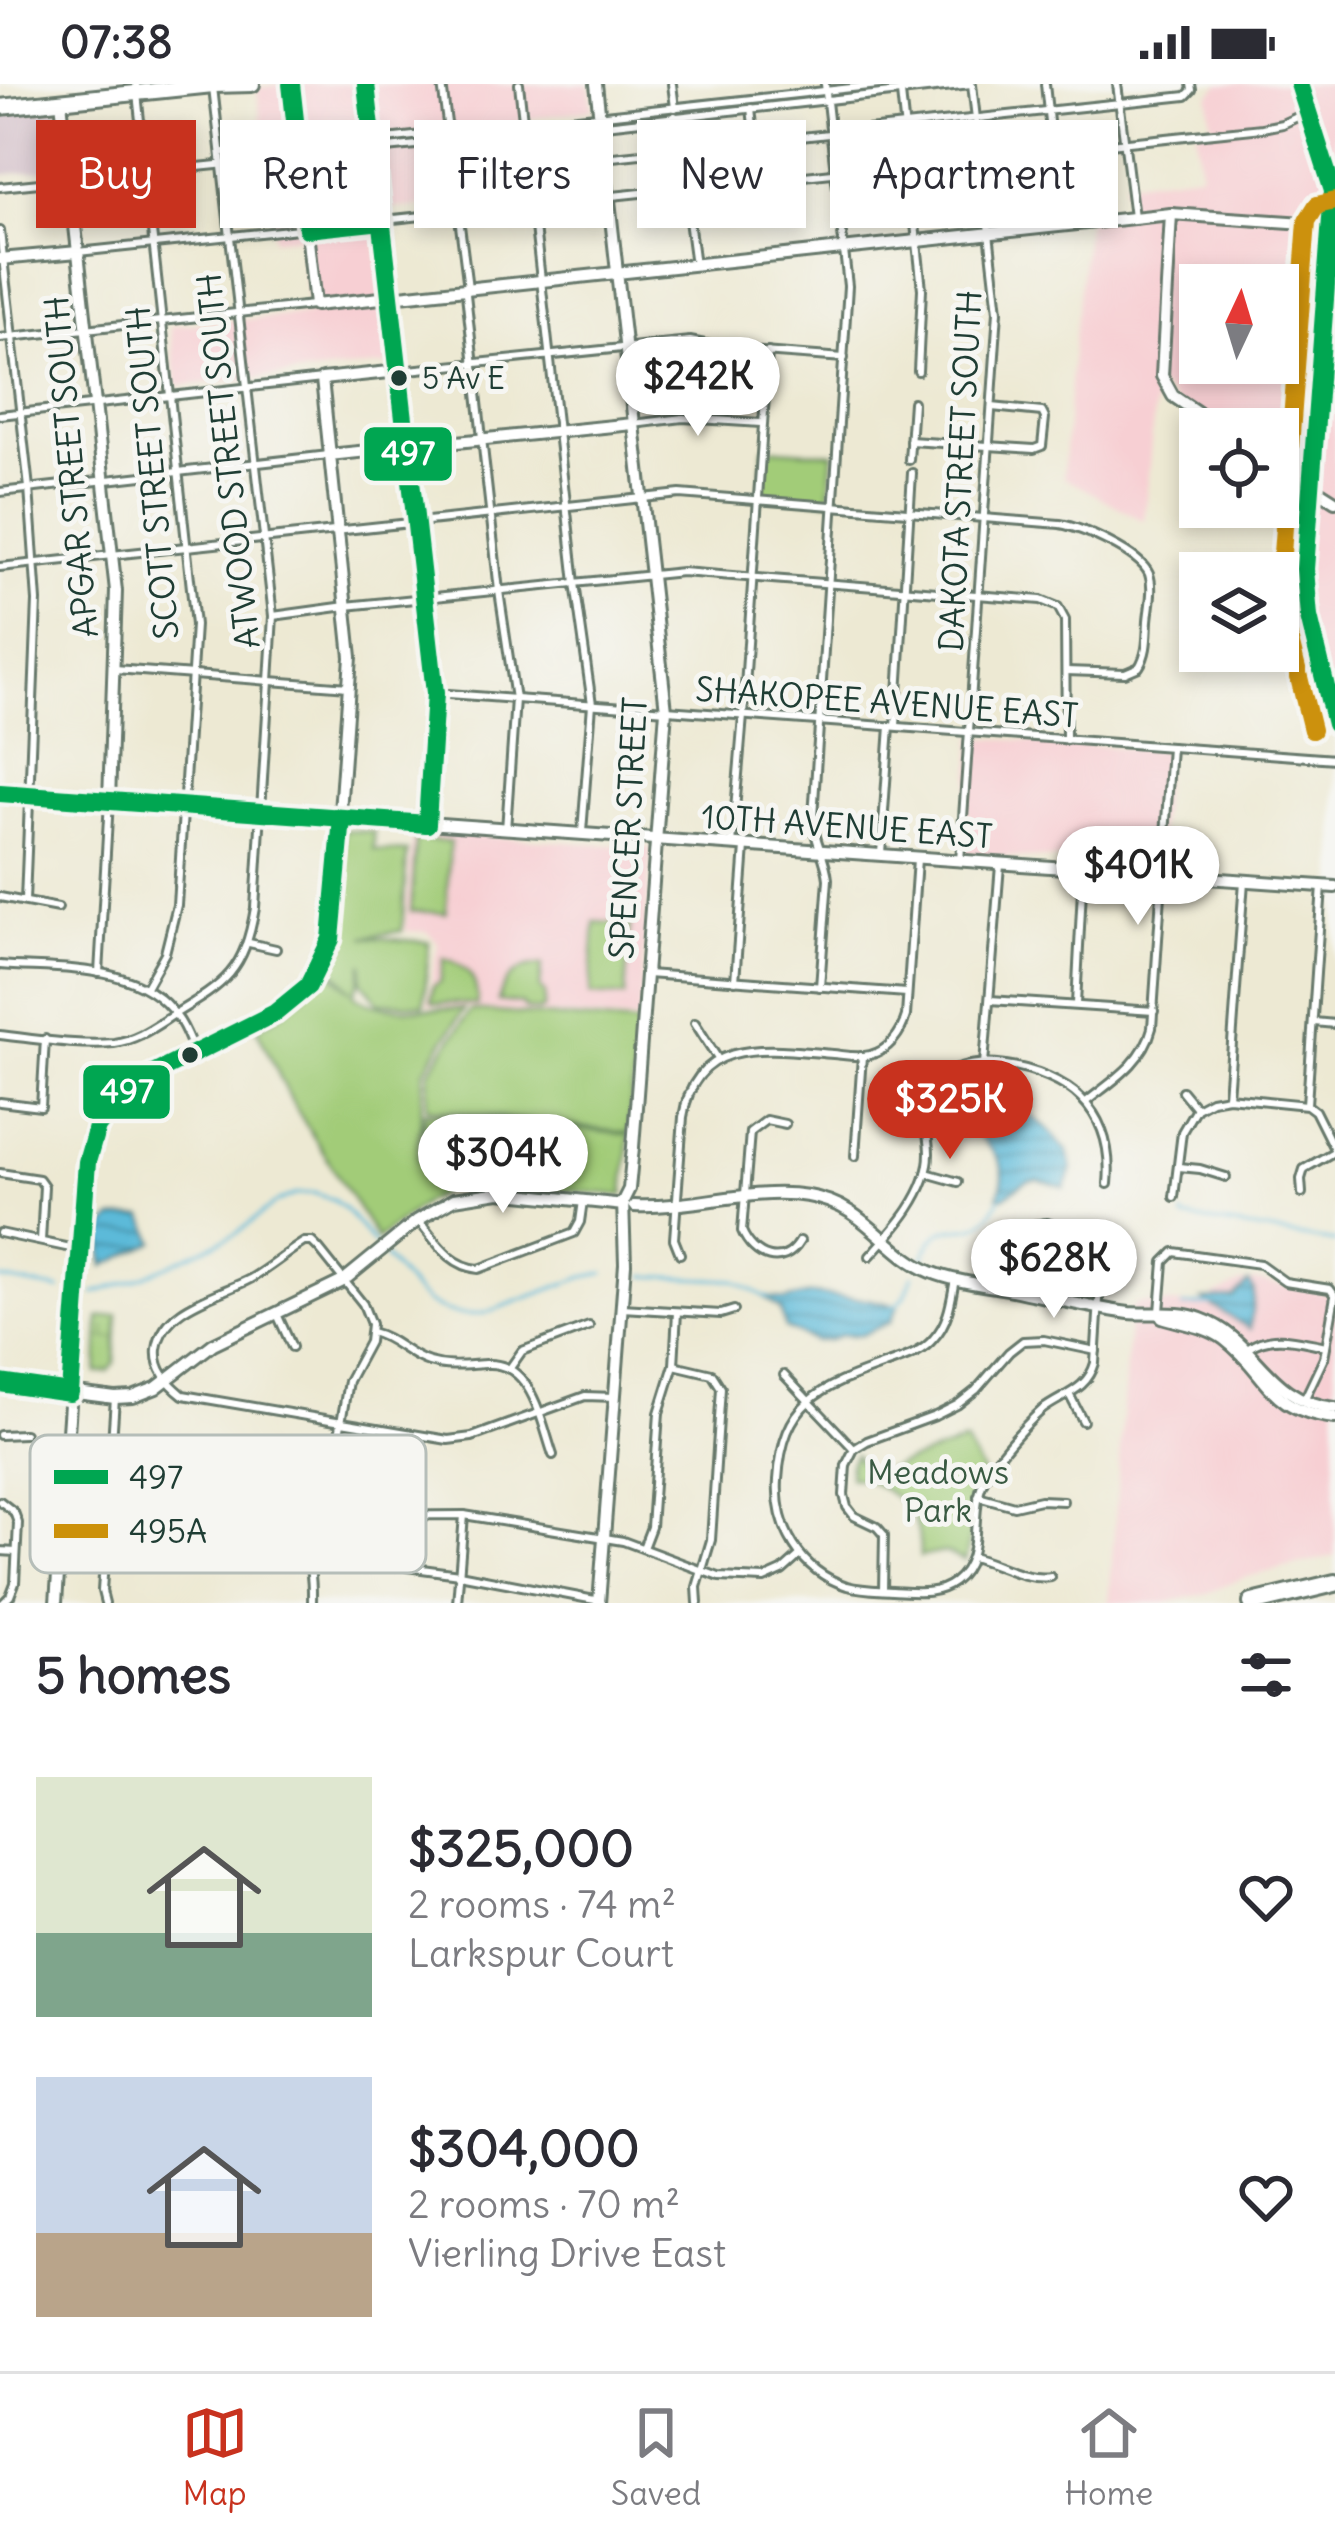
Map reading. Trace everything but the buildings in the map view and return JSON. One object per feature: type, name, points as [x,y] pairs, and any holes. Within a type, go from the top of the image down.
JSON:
[{"type":"highway","points":[[1252,1603],[1335,1583]]},
{"type":"main road","points":[[0,107],[137,88],[252,84]]},
{"type":"street","name":"ATWOOD STREET SOUTH","points":[[214,84],[220,152]]},
{"type":"street","points":[[291,84],[295,120]]},
{"type":"street","points":[[366,84],[370,120]]},
{"type":"street","points":[[442,84],[447,120]]},
{"type":"street","points":[[519,84],[523,120]]},
{"type":"street","name":"SPENCER STREET","points":[[596,84],[600,120]]},
{"type":"street","points":[[672,84],[676,120]]},
{"type":"street","points":[[751,104],[826,88],[887,84]]},
{"type":"street","points":[[600,120],[972,84]]},
{"type":"street","name":"DAKOTA STREET SOUTH","points":[[972,84],[976,118]]},
{"type":"street","points":[[1045,84],[1049,120]]},
{"type":"street","points":[[1117,84],[1134,217]]},
{"type":"street","points":[[958,120],[1186,96],[1192,91],[1191,84]]},
{"type":"street","points":[[1299,84],[1333,190],[1305,569],[1307,600],[1335,724]]},
{"type":"street","points":[[749,87],[753,120]]},
{"type":"street","name":"SCOTT STREET SOUTH","points":[[137,88],[141,120]]},
{"type":"street","points":[[826,88],[830,123]]},
{"type":"street","points":[[900,88],[903,120]]},
{"type":"street","name":"APGAR STREET SOUTH","points":[[62,101],[64,120]]},
{"type":"street","points":[[1118,143],[1262,128],[1306,113]]},
{"type":"street","points":[[0,187],[36,183]]},
{"type":"street","points":[[0,338],[1134,217],[1172,214],[1333,225]]},
{"type":"street","points":[[1172,214],[1162,376],[1173,396],[1191,408]]},
{"type":"street","name":"APGAR STREET SOUTH","points":[[75,228],[117,611],[99,973]]},
{"type":"street","name":"SCOTT STREET SOUTH","points":[[146,987],[172,930],[195,625],[152,228]]},
{"type":"street","name":"ATWOOD STREET SOUTH","points":[[0,1035],[117,1042],[140,1036],[209,995],[236,968],[249,943],[273,616],[229,228]]},
{"type":"street","points":[[2,259],[316,228]]},
{"type":"street","points":[[383,228],[435,693],[427,824]]},
{"type":"street","points":[[460,228],[515,699],[506,830]]},
{"type":"street","points":[[536,228],[592,704],[582,835]]},
{"type":"street","name":"SPENCER STREET","points":[[600,1602],[666,710],[613,228]]},
{"type":"street","points":[[690,228],[694,265]]},
{"type":"street","points":[[820,987],[828,879],[813,826],[848,286],[842,228]]},
{"type":"street","points":[[916,228],[922,289],[918,371]]},
{"type":"street","name":"DAKOTA STREET SOUTH","points":[[960,861],[998,311],[989,228]]},
{"type":"street","points":[[307,229],[315,304]]},
{"type":"street","points":[[0,231],[37,602],[25,901]]},
{"type":"street","points":[[0,415],[695,341],[844,358]]},
{"type":"street","points":[[735,981],[743,716],[768,352]]},
{"type":"street","points":[[67,1435],[87,1162],[97,1127],[121,1096],[145,1078],[275,1013],[308,986],[331,939],[351,657],[322,379]]},
{"type":"street","points":[[909,460],[913,403]]},
{"type":"street","points":[[910,441],[1034,449],[1043,443],[1042,412],[991,407]]},
{"type":"street","points":[[0,492],[683,418],[763,423]]},
{"type":"street","points":[[881,856],[912,473]]},
{"type":"street","points":[[1299,478],[1335,501]]},
{"type":"street","points":[[0,567],[680,494],[1071,526],[1133,557],[1146,570],[1151,587],[1146,653],[1139,667],[1126,673],[1066,670]]},
{"type":"street","points":[[273,616],[682,572],[1041,600],[1058,608],[1065,620],[1066,740]]},
{"type":"street","points":[[1299,599],[1307,600]]},
{"type":"street","points":[[115,668],[349,687]]},
{"type":"street","name":"SHAKOPEE AVENUE EAST","points":[[435,693],[1335,759]]},
{"type":"street","points":[[1086,1102],[1132,1064],[1149,1041],[1171,747]]},
{"type":"street","name":"10TH AVENUE EAST","points":[[0,793],[1329,887]]},
{"type":"street","points":[[680,1254],[674,1239],[676,1205],[685,1107],[695,1082],[718,1059],[740,1051],[862,1056],[881,1051],[898,1036],[906,1016],[916,859]]},
{"type":"street","points":[[984,1064],[1000,864]]},
{"type":"street","points":[[1076,1005],[1083,869]]},
{"type":"street","points":[[1228,1097],[1244,881]]},
{"type":"street","points":[[1307,1105],[1329,887]]},
{"type":"street","points":[[0,897],[58,908]]},
{"type":"street","points":[[249,943],[276,949]]},
{"type":"street","points":[[0,965],[99,973],[146,987],[176,1014],[195,1053]]},
{"type":"street","points":[[647,974],[908,993]]},
{"type":"street","points":[[990,1000],[1154,1012]]},
{"type":"street","points":[[1314,1022],[1335,1024]]},
{"type":"street","points":[[695,1023],[718,1059]]},
{"type":"street","points":[[0,1102],[41,1107],[45,1039]]},
{"type":"street","points":[[855,1156],[862,1056]]},
{"type":"street","points":[[869,1256],[906,1212],[926,1173],[929,1151],[923,1111],[928,1093],[947,1072],[962,1066],[1021,1067],[1073,1090],[1101,1126],[1108,1184]]},
{"type":"street","points":[[1182,1091],[1196,1108]]},
{"type":"street","points":[[1174,1197],[1182,1132],[1196,1108],[1228,1097],[1307,1105],[1315,1111],[1335,1151],[1304,1169],[1302,1193]]},
{"type":"street","points":[[785,1124],[766,1120],[750,1132],[742,1231],[754,1248],[770,1257],[795,1250],[800,1241]]},
{"type":"street","points":[[1179,1166],[1226,1177]]},
{"type":"street","points":[[0,1173],[39,1179],[44,1186],[41,1241]]},
{"type":"street","points":[[926,1173],[958,1182]]},
{"type":"street","points":[[0,1383],[116,1398],[156,1388],[213,1344],[344,1281],[418,1220],[454,1199],[499,1192],[676,1205],[789,1194],[823,1199],[853,1213],[916,1264],[955,1279],[1159,1316],[1210,1331],[1242,1353],[1271,1391],[1302,1406],[1332,1411]]},
{"type":"street","points":[[418,1220],[452,1261],[479,1269],[574,1233],[583,1199]]},
{"type":"street","points":[[955,1279],[944,1323],[928,1345],[840,1381],[808,1401],[785,1437],[778,1481],[787,1534],[800,1555],[836,1582],[926,1592],[940,1590],[960,1576],[972,1557],[978,1496],[989,1471],[1034,1418],[1090,1378],[1102,1252],[1097,1239],[1047,1223],[1033,1225],[1016,1291]]},
{"type":"street","points":[[0,1233],[80,1250]]},
{"type":"street","points":[[339,1435],[341,1421],[351,1372],[371,1332],[368,1314],[312,1242],[304,1242],[249,1279],[171,1320],[156,1355],[166,1381],[183,1395],[341,1421],[418,1435]]},
{"type":"street","points":[[1159,1316],[1164,1262],[1174,1252],[1260,1264],[1285,1282],[1330,1289],[1335,1296],[1327,1347],[1302,1406]]},
{"type":"street","points":[[622,1307],[721,1314],[734,1310]]},
{"type":"street","points":[[643,1548],[651,1527],[659,1413],[674,1365],[677,1312]]},
{"type":"street","points":[[277,1314],[292,1348]]},
{"type":"street","points":[[509,1368],[522,1351],[589,1326]]},
{"type":"street","points":[[371,1332],[426,1361],[509,1368],[524,1379],[553,1455]]},
{"type":"street","points":[[1012,1334],[1018,1344]]},
{"type":"street","points":[[1242,1353],[1272,1338],[1327,1347]]},
{"type":"street","points":[[883,1590],[884,1535],[854,1516],[844,1496],[846,1465],[854,1449],[957,1405],[1018,1344],[1036,1339],[1096,1351]]},
{"type":"street","points":[[674,1365],[712,1374],[721,1388],[711,1540],[698,1603]]},
{"type":"street","points":[[784,1375],[854,1449]]},
{"type":"street","points":[[1069,1394],[1083,1421]]},
{"type":"street","points":[[426,1436],[460,1440],[585,1396],[615,1397]]},
{"type":"street","points":[[114,1435],[116,1398]]},
{"type":"street","points":[[0,1436],[24,1434]]},
{"type":"street","points":[[978,1496],[1014,1507],[1040,1499],[1063,1502]]},
{"type":"street","points":[[0,1501],[14,1512],[18,1523],[15,1583],[3,1603]]},
{"type":"street","points":[[426,1515],[464,1515],[623,1541],[719,1577],[764,1579],[800,1555]]},
{"type":"street","points":[[457,1603],[464,1515]]},
{"type":"street","points":[[0,1551],[16,1552]]},
{"type":"street","points":[[972,1557],[1031,1578],[1051,1577]]},
{"type":"street","points":[[426,1570],[600,1602]]},
{"type":"street","points":[[56,1603],[58,1573]]},
{"type":"street","points":[[104,1573],[105,1603]]},
{"type":"street","points":[[312,1603],[313,1573]]},
{"type":"shaded area","points":[[285,84],[589,84],[593,109],[522,120],[414,120],[414,207],[390,209],[390,120],[261,120],[257,88]]},
{"type":"shaded area","points":[[1220,84],[1335,84],[1335,706],[1321,702],[1308,649],[1299,408],[1183,408],[1156,387],[1144,521],[1063,477],[1086,228],[1118,228],[1118,211],[1127,210],[1124,182],[1201,173],[1196,130],[1212,128],[1209,96]]},
{"type":"shaded area","points":[[57,108],[58,120],[36,120],[36,171],[0,175],[0,114]]},
{"type":"shaded area","points":[[273,228],[375,228],[390,365],[177,386],[170,326],[309,314],[300,236],[274,239]]},
{"type":"shaded area","points":[[973,737],[1166,751],[1156,865],[964,854]]},
{"type":"shaded area","points":[[412,831],[651,848],[639,1021],[427,1005],[438,943],[428,932],[405,931]]},
{"type":"shaded area","points":[[1255,1281],[1335,1295],[1335,1556],[1164,1603],[1109,1603],[1130,1310],[1138,1303],[1196,1305]]},
{"type":"green space","points":[[764,448],[833,453],[829,500],[761,495]]},
{"type":"green space","points":[[344,830],[374,832],[374,850],[407,852],[402,931],[364,937],[429,942],[424,1005],[379,1002],[362,982],[363,963],[354,994],[391,1007],[464,1009],[424,1071],[418,1157],[429,1176],[451,1188],[377,1239],[292,1102],[257,1029],[296,1003],[325,967],[352,991],[328,963],[336,934]]},
{"type":"green space","points":[[416,839],[450,842],[446,913],[411,911]]},
{"type":"green space","points":[[595,922],[630,924],[625,997],[590,995]]},
{"type":"green space","points":[[444,958],[470,975],[477,1005],[431,1000]]},
{"type":"green space","points":[[542,965],[544,1008],[539,1011],[498,1001],[514,974]]},
{"type":"green space","points":[[471,1010],[638,1024],[628,1133],[427,1108],[429,1072]]},
{"type":"green space","points":[[425,1112],[629,1135],[624,1195],[471,1189],[444,1182],[425,1152]]},
{"type":"green space","points":[[118,1315],[115,1363],[108,1372],[97,1373],[99,1318]]},
{"type":"green space","name":"Meadows Park","points":[[965,1442],[982,1472],[965,1561],[944,1552],[920,1557],[917,1526],[909,1511],[877,1485],[849,1477],[850,1464],[855,1455],[869,1475]]},
{"type":"water","points":[[999,1108],[1036,1120],[1068,1151],[1072,1170],[1065,1188],[1033,1180],[998,1196],[1002,1167],[977,1132],[974,1115]]},
{"type":"water","points":[[144,1217],[155,1242],[104,1266],[102,1230],[113,1219]]},
{"type":"water","points":[[1249,1283],[1254,1290],[1250,1329],[1203,1300],[1233,1298]]},
{"type":"water","points":[[811,1294],[898,1306],[890,1322],[861,1335],[814,1341],[785,1328],[781,1310],[765,1297],[785,1300]]},
{"type":"waterway","points":[[94,1293],[136,1280],[236,1234],[277,1202],[297,1194],[332,1199],[374,1244]]},
{"type":"waterway","points":[[924,1257],[941,1232],[983,1222],[1000,1198]]},
{"type":"waterway","points":[[1183,1215],[1335,1242]]},
{"type":"waterway","points":[[385,1257],[427,1302],[467,1315],[604,1273]]},
{"type":"waterway","points":[[892,1306],[905,1296],[913,1275]]},
{"type":"waterway","points":[[645,1276],[733,1280],[770,1299]]},
{"type":"waterway","points":[[0,1279],[60,1290]]},
{"type":"waterway","points":[[1183,1307],[1211,1304]]},
{"type":"transit line","name":"497","points":[[291,84],[295,120]]},
{"type":"transit line","name":"497","points":[[366,84],[435,693],[427,824]]},
{"type":"transit line","name":"497","points":[[1299,84],[1333,191],[1305,569],[1309,617],[1335,724]]},
{"type":"transit line","name":"495A","points":[[1312,730],[1285,621],[1281,567],[1307,221],[1317,205],[1335,201]]},
{"type":"transit line","name":"497","points":[[307,228],[316,228]]},
{"type":"transit line","name":"497","points":[[0,793],[427,824]]},
{"type":"transit line","name":"497","points":[[0,1383],[70,1393],[87,1162],[97,1127],[121,1096],[145,1078],[275,1013],[308,986],[331,939],[342,818]]},
{"type":"place","name":"5 Av E","points":[[399,378]]}]
